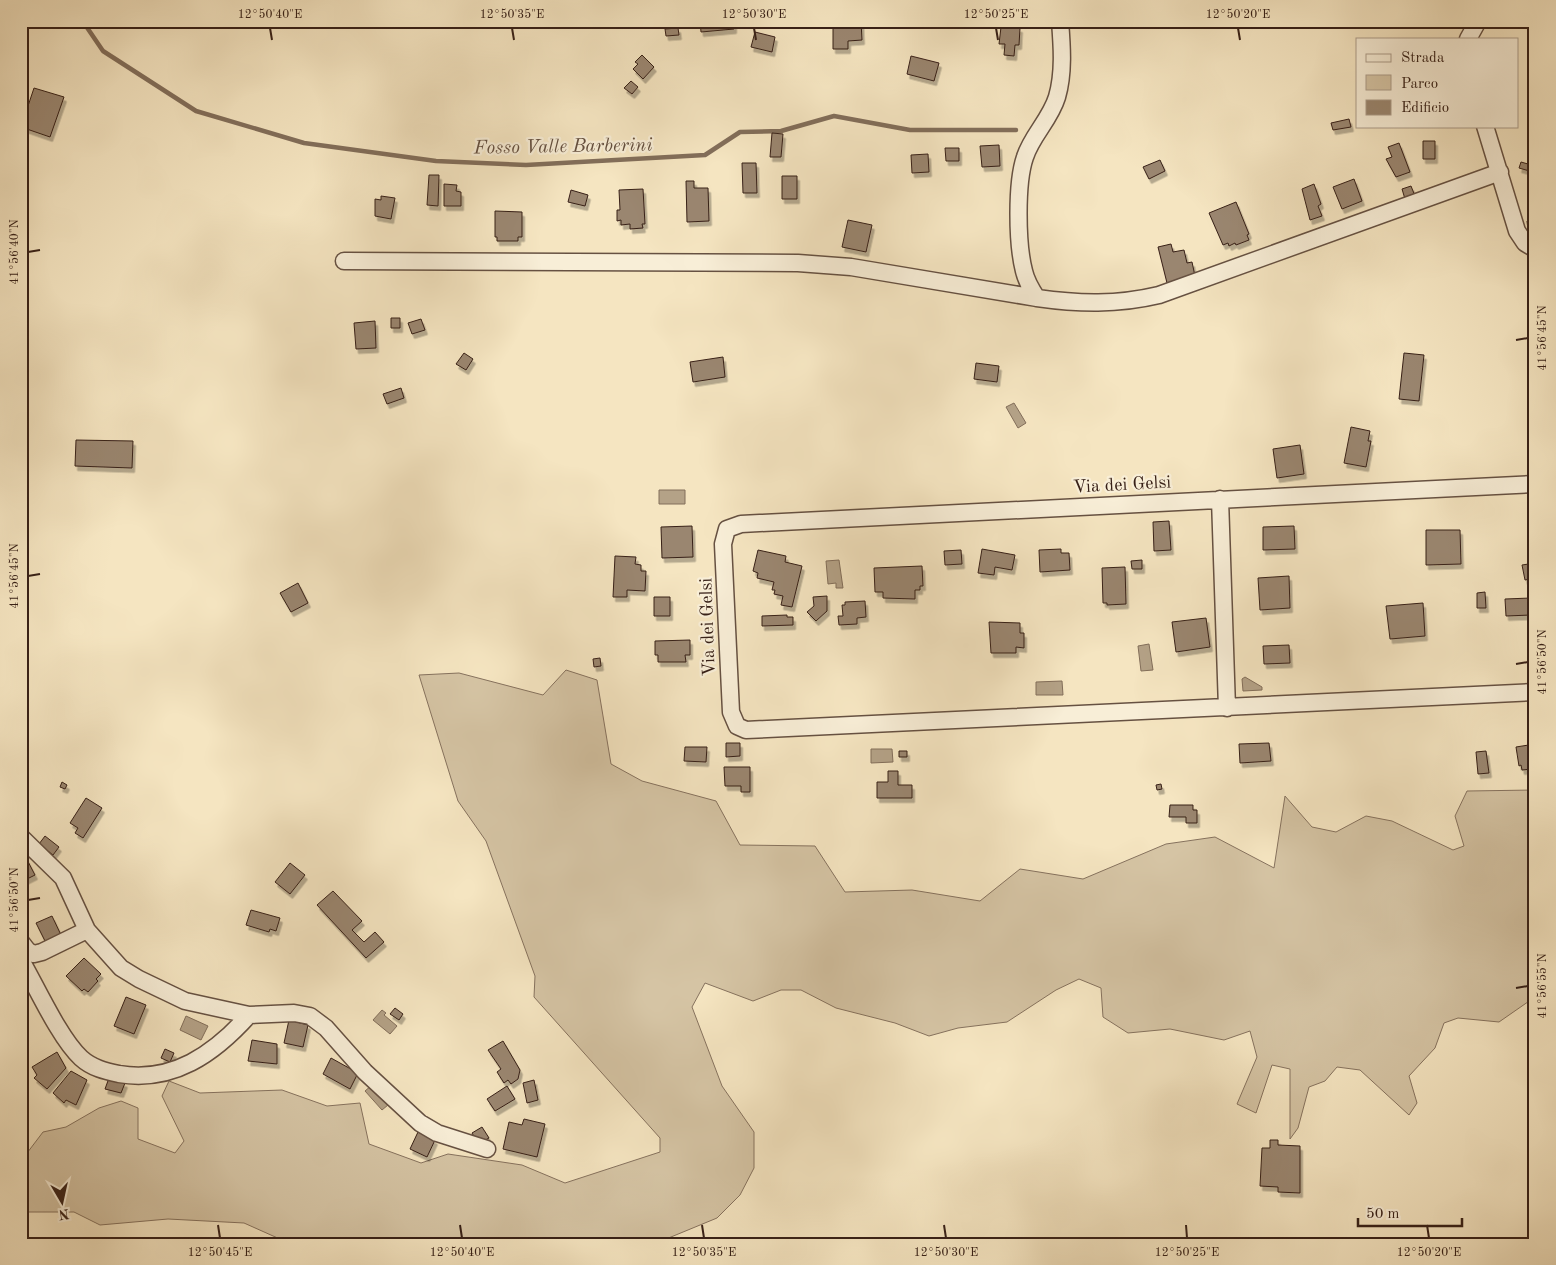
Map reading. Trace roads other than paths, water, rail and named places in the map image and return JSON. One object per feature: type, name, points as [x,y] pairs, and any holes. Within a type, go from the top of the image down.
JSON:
[{"type":"street","points":[[1037,298],[1023,266],[1020,180],[1028,150],[1052,111],[1058,92],[1061,66],[1060,21]]},
{"type":"street","points":[[1469,38],[1478,21]]},
{"type":"street","points":[[1486,128],[1517,231],[1525,244],[1535,249]]},
{"type":"street","points":[[344,261],[798,263],[851,267],[1037,298],[1096,304],[1123,302],[1159,295],[1500,172]]},
{"type":"street","name":"Via dei Gelsi","points":[[1535,484],[741,524],[727,529],[723,544],[731,712],[734,722],[741,728],[750,730],[1535,692]]},
{"type":"street","points":[[1220,499],[1227,708]]},
{"type":"street","points":[[21,837],[62,878],[87,930],[116,964],[139,979],[196,1005],[249,1016],[294,1013],[310,1016],[326,1028],[365,1072],[416,1121],[437,1133],[487,1149]]},
{"type":"street","points":[[21,942],[31,953],[39,953],[87,930]]},
{"type":"street","points":[[21,960],[71,1046],[88,1063],[105,1071],[145,1076],[179,1069],[214,1049],[249,1016]]},
{"type":"waterway","name":"Fosso Valle Barberini","points":[[78,21],[86,26],[103,51],[196,111],[304,143],[436,161],[526,165],[705,155],[740,132],[781,131],[834,116],[910,130],[1016,130]]}]
